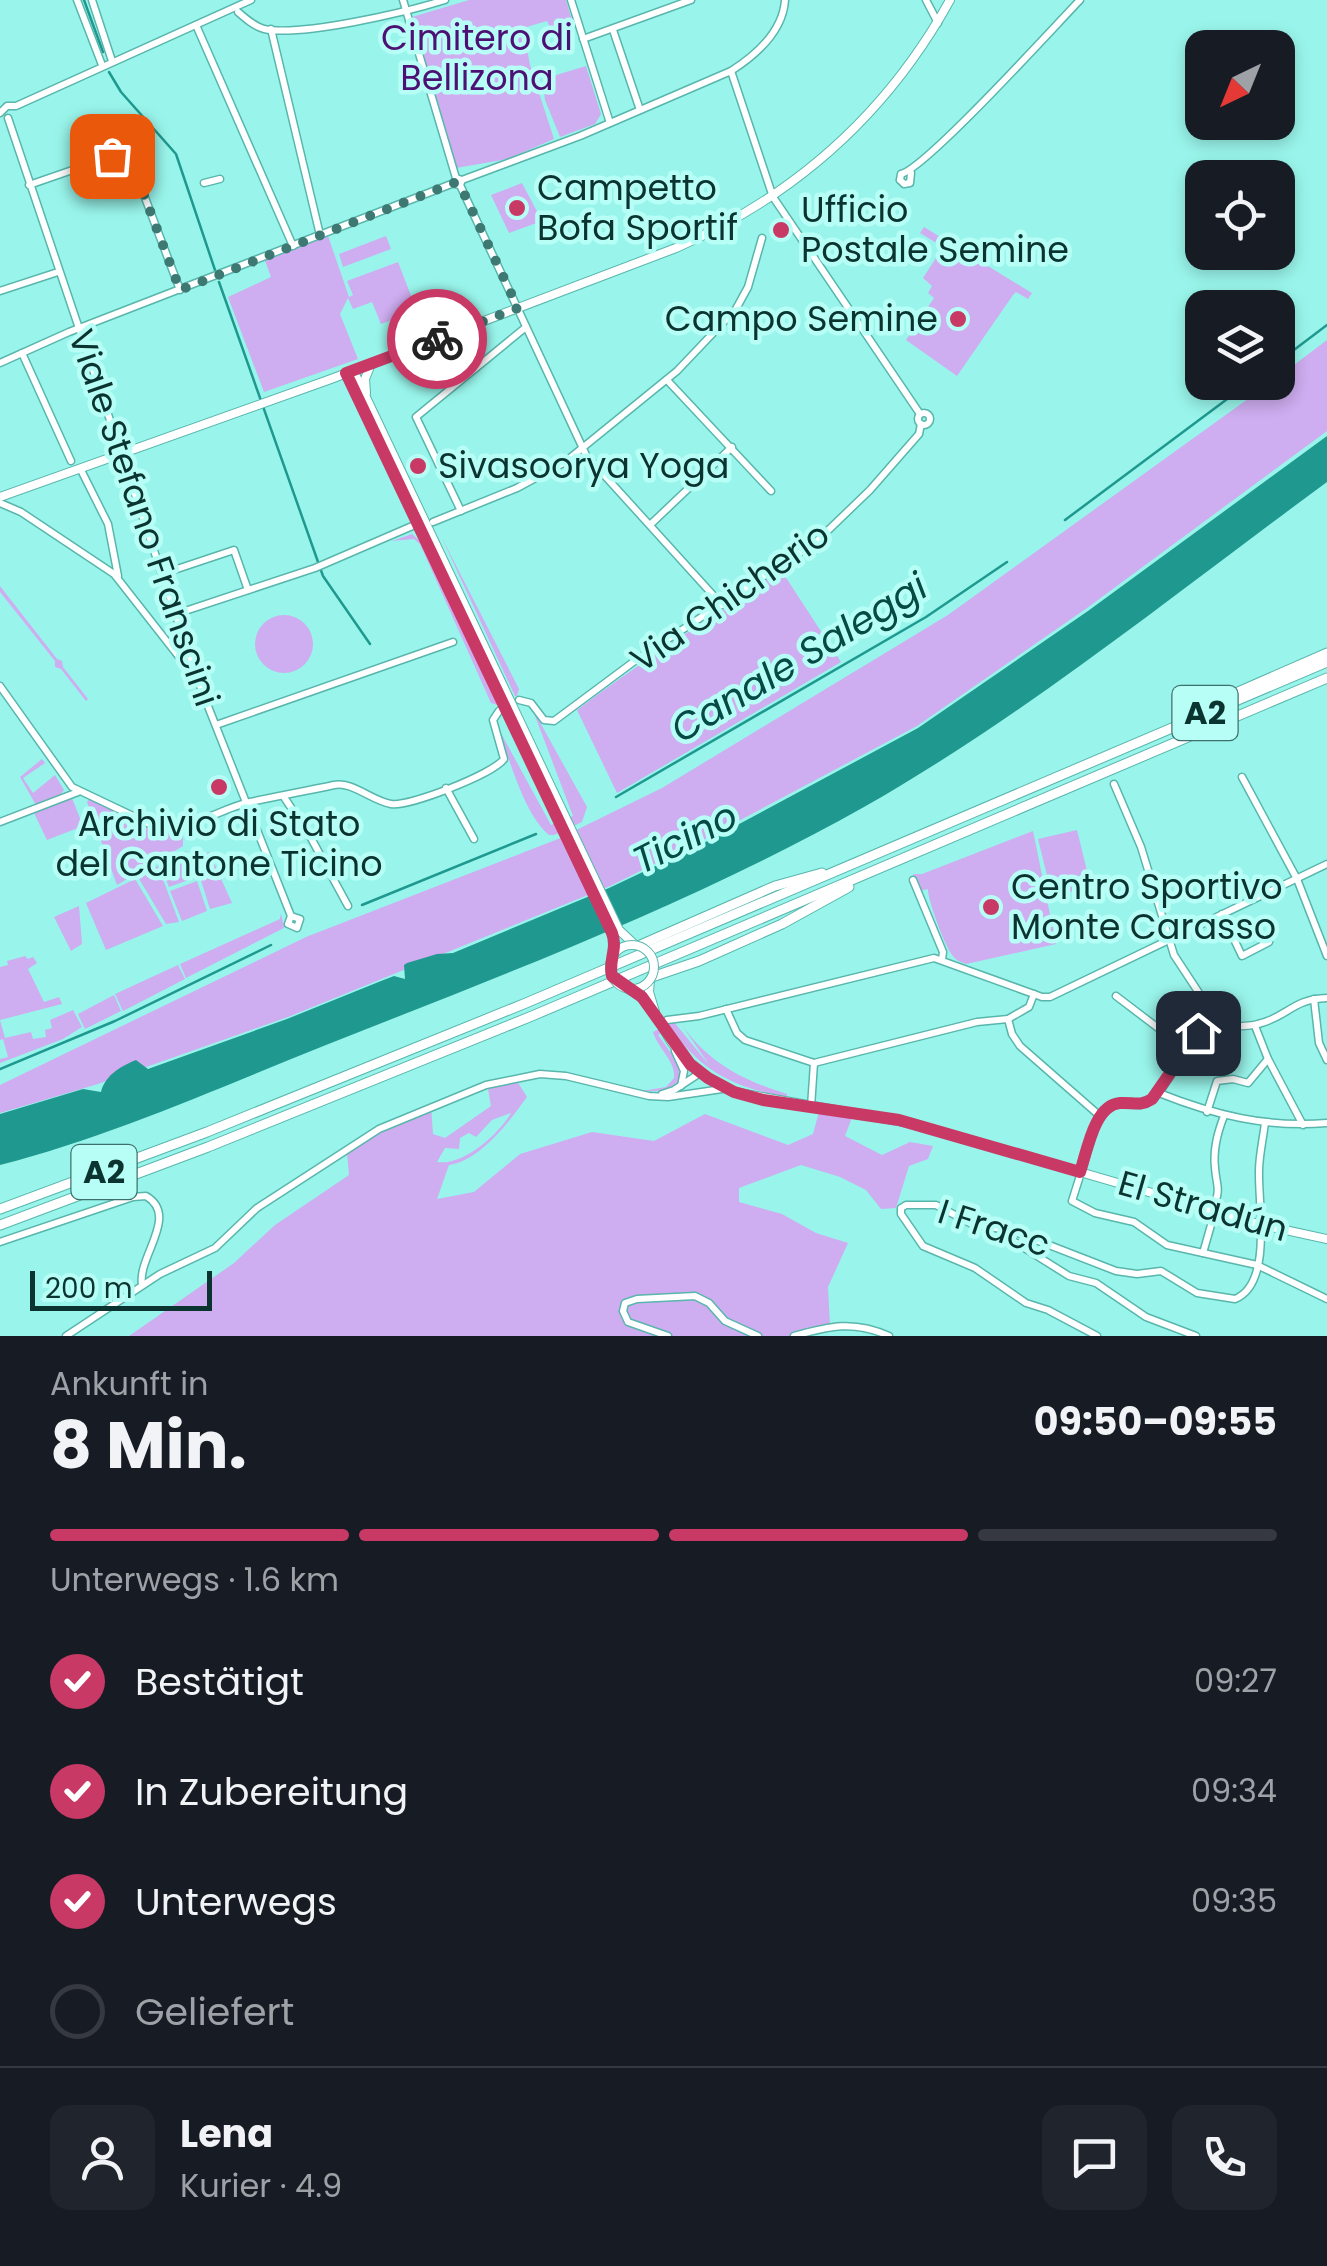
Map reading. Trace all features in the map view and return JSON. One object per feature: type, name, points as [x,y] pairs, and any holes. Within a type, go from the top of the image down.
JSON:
[{"type":"highway","name":"A2","points":[[1216,708],[1231,695],[1327,653]]},
{"type":"highway","name":"A2","points":[[0,1209],[300,1096],[858,864],[1327,662]]},
{"type":"highway","name":"A2","points":[[0,1224],[366,1084],[1327,678]]},
{"type":"highway","points":[[651,978],[782,924],[892,862]]},
{"type":"highway","points":[[636,945],[775,886],[858,864]]},
{"type":"main road","points":[[0,500],[22,487],[121,456],[350,372],[676,248],[726,224],[773,197],[817,164],[860,124],[902,76],[950,0]]},
{"type":"main road","points":[[368,399],[364,384],[371,364]]},
{"type":"main road","points":[[350,372],[368,399],[612,933],[612,976],[638,994],[656,1016]]},
{"type":"main road","points":[[350,372],[425,522]]},
{"type":"main road","points":[[560,814],[618,930],[652,958],[649,992],[656,1016]]},
{"type":"main road","points":[[613,956],[622,948],[636,945]]},
{"type":"main road","points":[[628,988],[640,988],[651,978]]},
{"type":"main road","name":"El Stradún","points":[[656,1016],[666,1034],[702,1074],[726,1089],[914,1124],[1262,1225],[1327,1238]]},
{"type":"street","points":[[76,0],[102,65]]},
{"type":"street","points":[[92,0],[112,61]]},
{"type":"street","points":[[3,116],[102,65],[251,0]]},
{"type":"street","points":[[403,0],[458,181],[583,450],[722,605]]},
{"type":"street","points":[[238,12],[254,24],[272,30],[406,12],[445,0]]},
{"type":"street","points":[[571,0],[610,123]]},
{"type":"street","points":[[584,40],[691,0]]},
{"type":"street","points":[[3,359],[610,123],[731,71],[769,38],[783,13],[785,0]]},
{"type":"street","points":[[911,173],[1080,0]]},
{"type":"street","points":[[929,1],[938,23]]},
{"type":"street","points":[[196,25],[292,246]]},
{"type":"street","points":[[272,30],[320,235]]},
{"type":"street","points":[[613,30],[640,110]]},
{"type":"street","points":[[731,71],[773,197]]},
{"type":"street","name":"Viale Stefano Franscini","points":[[3,116],[198,681],[291,916]]},
{"type":"street","points":[[29,186],[112,156],[133,166],[180,290]]},
{"type":"street","points":[[204,183],[220,178]]},
{"type":"street","name":"Via Chicherio","points":[[518,700],[531,702],[544,720],[554,721],[636,660],[824,535],[919,434],[920,414],[773,197]]},
{"type":"street","points":[[176,614],[318,566],[461,511],[517,488],[583,450],[667,380],[736,309],[748,287],[762,238]]},
{"type":"street","points":[[0,292],[58,272]]},
{"type":"street","points":[[461,511],[415,419],[526,328]]},
{"type":"street","points":[[22,352],[71,461]]},
{"type":"street","points":[[667,380],[771,491]]},
{"type":"street","points":[[650,524],[732,447]]},
{"type":"street","points":[[81,470],[108,524],[119,579]]},
{"type":"street","points":[[0,500],[119,579],[198,681]]},
{"type":"street","points":[[162,574],[234,550],[248,590]]},
{"type":"street","points":[[216,725],[453,642]]},
{"type":"street","points":[[180,659],[190,656]]},
{"type":"street","points":[[0,686],[78,792],[154,826],[167,828],[183,826],[247,802],[341,784],[398,805],[484,775],[505,755],[493,720],[499,711]]},
{"type":"street","points":[[1242,778],[1297,879],[1327,956]]},
{"type":"street","points":[[1114,784],[1141,848],[1168,939],[1198,995],[1220,1025]]},
{"type":"street","points":[[446,788],[474,839]]},
{"type":"street","points":[[0,822],[78,792]]},
{"type":"street","points":[[284,797],[348,906]]},
{"type":"street","points":[[668,1020],[691,1018],[930,958],[1050,997],[1327,864]]},
{"type":"street","points":[[913,880],[943,952],[942,959]]},
{"type":"street","points":[[1222,914],[1242,956],[1269,942]]},
{"type":"street","points":[[726,1008],[735,1030],[745,1040],[814,1063],[977,1022],[1008,1019],[1030,1007],[1034,994]]},
{"type":"street","points":[[1116,996],[1187,1050]]},
{"type":"street","points":[[1327,998],[1307,998],[1255,1026],[1220,1025],[1200,1031],[1159,1093],[1142,1105],[1115,1103],[1100,1116],[1072,1201],[1098,1214],[1134,1222],[1167,1246],[1257,1265],[1327,1298]]},
{"type":"street","points":[[1314,998],[1320,1043],[1327,1060]]},
{"type":"street","points":[[1008,1019],[1020,1046],[1100,1116]]},
{"type":"street","points":[[1255,1026],[1303,1126]]},
{"type":"street","points":[[666,1034],[683,1065],[682,1090]]},
{"type":"street","points":[[1207,1112],[1216,1081],[1233,1079],[1248,1084],[1268,1059]]},
{"type":"street","points":[[810,1106],[814,1063]]},
{"type":"street","points":[[682,1090],[702,1074]]},
{"type":"street","points":[[66,1336],[152,1278],[215,1248],[253,1211],[383,1127],[486,1085],[522,1075],[566,1076],[649,1096],[726,1089]]},
{"type":"street","points":[[1159,1093],[1207,1112],[1265,1124],[1327,1124]]},
{"type":"street","points":[[1203,1253],[1220,1188],[1215,1168],[1224,1116]]},
{"type":"street","points":[[1257,1265],[1262,1225],[1258,1177],[1265,1124]]},
{"type":"street","points":[[0,1242],[143,1196],[154,1201],[160,1216],[141,1274],[142,1285]]},
{"type":"street","name":"I Fracc","points":[[1097,1336],[1048,1310],[1026,1304],[975,1268],[924,1246],[900,1210],[906,1204],[933,1204],[972,1224],[1014,1231],[1116,1271],[1137,1274],[1162,1270],[1197,1293],[1227,1299],[1247,1292],[1257,1265]]},
{"type":"street","points":[[1003,1232],[1068,1276],[1091,1281],[1146,1318],[1196,1336]]},
{"type":"street","points":[[146,1260],[152,1278]]},
{"type":"street","points":[[668,1336],[628,1322],[622,1311],[625,1303],[695,1296],[709,1303],[725,1321],[758,1336]]},
{"type":"street","points":[[794,1336],[823,1326],[868,1329],[889,1336]]},
{"type":"green space","name":"Cimitero di Bellizona","points":[[469,0],[566,0],[574,27],[553,34],[547,21],[523,28],[530,65],[554,139],[508,159],[456,168],[412,17]]},
{"type":"green space","points":[[586,66],[601,114],[595,124],[560,137],[545,100],[543,79]]},
{"type":"green space","name":"Campetto Bofa Sportif","points":[[522,183],[542,221],[509,233],[491,195]]},
{"type":"green space","name":"Campo Semine","points":[[924,227],[1032,293],[1028,299],[1016,292],[1013,295],[957,376],[906,340],[934,298],[928,293],[932,286],[923,278],[943,247],[920,233]]},
{"type":"green space","points":[[327,233],[349,297],[353,295],[347,281],[398,262],[417,311],[381,324],[372,302],[353,309],[348,298],[340,314],[358,359],[264,392],[228,297],[271,277],[264,258]]},
{"type":"green space","points":[[386,236],[391,249],[343,267],[339,254]]},
{"type":"green space","points":[[1327,340],[1327,431],[1087,608],[917,726],[610,886],[288,1017],[98,1084],[0,1113],[0,1085],[306,937],[558,839],[662,788],[948,615],[1246,400],[1295,400],[1295,364]]},
{"type":"green space","points":[[412,534],[423,544],[498,705],[491,703],[420,544],[414,539],[392,541]]},
{"type":"green space","points":[[441,536],[519,689],[517,696],[515,696]]},
{"type":"green space","points":[[781,570],[841,662],[617,793],[577,710]]},
{"type":"green space","points":[[0,586],[62,661],[86,701],[61,669],[55,667],[55,661],[0,592]]},
{"type":"green space","points":[[284,615],[304,624],[313,644],[304,664],[284,673],[264,664],[255,644],[264,624]]},
{"type":"green space","points":[[532,708],[587,807],[582,822],[554,835],[549,835],[532,813],[497,726],[551,825],[573,816]]},
{"type":"green space","points":[[42,759],[45,763],[23,778],[33,793],[55,775],[64,790],[36,805],[20,777]]},
{"type":"green space","points":[[72,798],[83,826],[47,840],[34,813]]},
{"type":"green space","points":[[89,799],[157,830],[183,829],[183,846],[117,885]]},
{"type":"green space","points":[[1077,830],[1091,887],[1052,896],[1038,839]]},
{"type":"green space","name":"Centro Sportivo Monte Carasso","points":[[1033,831],[1056,944],[966,964],[958,961],[941,932],[928,889],[920,891],[913,874],[922,874]]},
{"type":"green space","points":[[186,851],[197,877],[169,887],[160,864]]},
{"type":"green space","points":[[209,852],[232,903],[210,909],[194,858]]},
{"type":"green space","points":[[158,866],[179,922],[166,924],[138,877]]},
{"type":"green space","points":[[135,879],[163,926],[106,950],[86,903]]},
{"type":"green space","points":[[197,881],[207,911],[182,921],[170,891]]},
{"type":"green space","points":[[79,906],[82,944],[71,951],[54,917]]},
{"type":"green space","points":[[281,913],[284,928],[186,978],[180,964],[280,919]]},
{"type":"green space","points":[[33,957],[37,963],[28,969],[44,1002],[59,997],[62,1004],[0,1020],[0,967],[8,965],[7,961]]},
{"type":"green space","points":[[178,965],[185,979],[123,1011],[115,994]]},
{"type":"green space","points":[[114,995],[121,1011],[85,1029],[78,1014]]},
{"type":"green space","points":[[73,1010],[82,1027],[63,1039],[0,1063],[0,1059],[8,1057],[3,1039],[0,1040],[0,1020],[5,1038],[31,1032],[33,1039],[46,1037],[45,1030],[52,1028],[50,1020]]},
{"type":"green space","points":[[674,1022],[710,1066],[681,1024],[715,1060],[787,1097],[721,1076],[695,1056],[671,1028],[658,1035],[679,1064],[679,1081],[665,1091],[642,1091],[666,1087],[674,1078],[672,1066],[653,1032]]},
{"type":"green space","points":[[517,1081],[527,1097],[483,1148],[449,1165],[437,1199],[474,1192],[520,1154],[592,1132],[654,1141],[705,1114],[788,1145],[813,1134],[820,1108],[854,1112],[845,1136],[882,1155],[910,1142],[933,1146],[928,1159],[909,1166],[896,1208],[881,1209],[866,1190],[801,1165],[739,1188],[739,1202],[782,1214],[816,1233],[848,1243],[828,1287],[830,1326],[801,1336],[129,1336],[234,1263],[275,1225],[349,1175],[347,1152],[377,1131],[431,1106],[433,1134],[445,1138],[491,1106],[488,1089]],"holes":[[[511,1113],[468,1154],[437,1162],[445,1148],[459,1149],[460,1138],[469,1133],[476,1137],[492,1120]]]},
{"type":"shaded area","points":[[1327,436],[1327,482],[1042,693],[864,807],[667,906],[531,963],[164,1110],[0,1165],[0,1114],[83,1089],[101,1092],[114,1073],[136,1060],[148,1069],[394,976],[405,979],[407,963],[453,953],[609,888],[700,845],[918,728],[1088,611]]},
{"type":"waterway","points":[[84,0],[103,52]]},
{"type":"waterway","points":[[109,72],[121,92],[176,154],[215,270]]},
{"type":"waterway","points":[[219,282],[323,576],[370,644]]},
{"type":"waterway","name":"Canale Saleggi","points":[[1295,349],[1327,325]]},
{"type":"waterway","name":"Canale Saleggi","points":[[1065,520],[1226,400]]},
{"type":"waterway","name":"Canale Saleggi","points":[[616,797],[926,617],[1007,562]]},
{"type":"waterway","name":"Canale Saleggi","points":[[362,905],[536,834]]},
{"type":"waterway","name":"Canale Saleggi","points":[[0,1069],[115,1021],[271,945]]},
{"type":"way so far","points":[[112,156],[133,166],[180,290],[454,183],[460,185],[518,308],[437,339]]},
{"type":"place","name":"Campetto Bofa Sportif","points":[[517,208]]},
{"type":"place","name":"Ufficio Postale Semine","points":[[781,230]]},
{"type":"place","name":"Campo Semine","points":[[958,319]]},
{"type":"place","name":"Sivasoorya Yoga","points":[[418,466]]},
{"type":"place","name":"Archivio di Stato del Cantone Ticino","points":[[219,787]]},
{"type":"place","name":"Centro Sportivo Monte Carasso","points":[[991,907]]},
{"type":"route","points":[[437,339],[346,373],[612,933],[612,976],[642,997],[694,1068],[719,1086],[748,1096],[899,1120],[1080,1172],[1106,1108],[1115,1103],[1142,1105],[1152,1099],[1198,1033]]},
{"type":"water label","name":"Ticino","points":[[685,838]]}]
